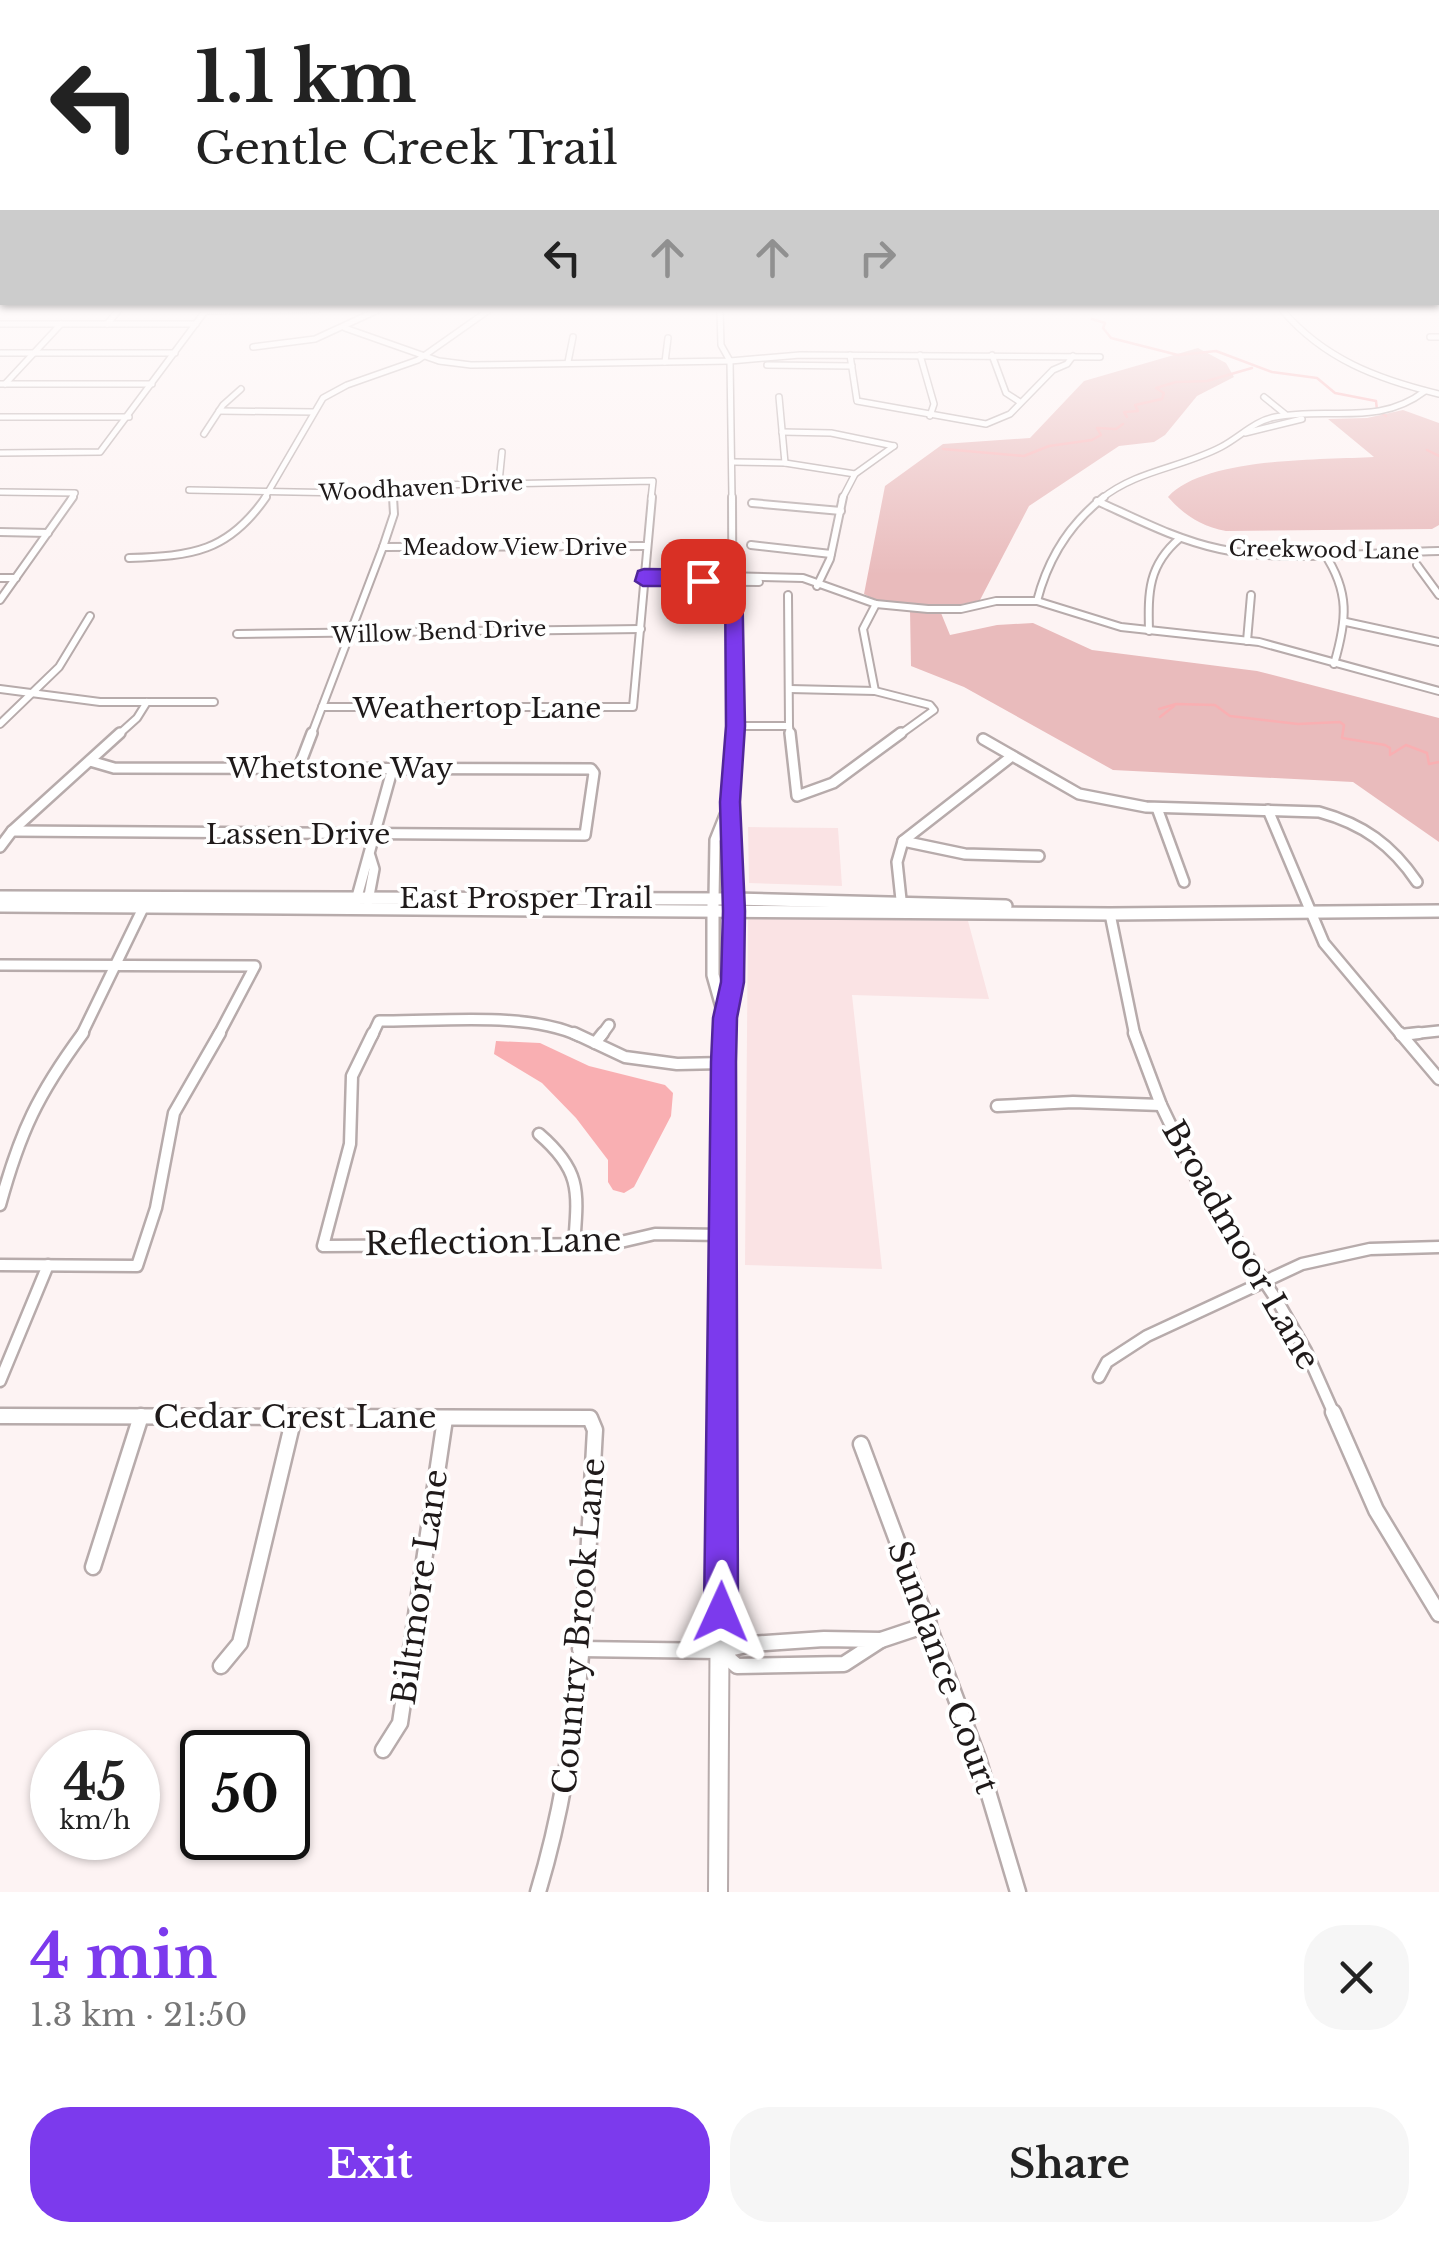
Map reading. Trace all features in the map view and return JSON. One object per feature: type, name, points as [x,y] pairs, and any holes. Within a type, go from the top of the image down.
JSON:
[{"type":"main road","name":"East Prosper Trail","points":[[0,897],[146,903]]},
{"type":"main road","name":"East Prosper Trail","points":[[0,906],[362,903],[902,906],[1110,914],[1310,909],[1439,911]]},
{"type":"main road","points":[[714,905],[712,975],[725,1018]]},
{"type":"main road","points":[[718,1892],[724,1062],[734,905]]},
{"type":"street","points":[[0,453],[100,452],[142,398]]},
{"type":"street","points":[[204,434],[232,398]]},
{"type":"street","points":[[129,558],[170,559],[208,551],[243,530],[324,398]]},
{"type":"street","points":[[731,398],[735,726],[730,802],[734,905]]},
{"type":"street","points":[[779,398],[784,463]]},
{"type":"street","points":[[857,398],[930,416],[986,424],[1000,421],[1024,398]]},
{"type":"street","points":[[930,416],[932,398]]},
{"type":"street","points":[[1014,398],[1020,402]]},
{"type":"street","points":[[1266,398],[1294,420]]},
{"type":"street","points":[[1037,600],[1042,577],[1064,536],[1114,488],[1147,472],[1216,450],[1255,421],[1285,414],[1381,412],[1416,398]]},
{"type":"street","points":[[219,411],[314,412]]},
{"type":"street","points":[[1240,434],[1309,415]]},
{"type":"street","points":[[0,417],[128,417]]},
{"type":"street","points":[[1283,423],[1298,434]]},
{"type":"street","points":[[782,432],[830,433],[894,446],[855,474],[819,584]]},
{"type":"street","points":[[499,482],[502,452]]},
{"type":"street","points":[[733,462],[784,463],[855,474]]},
{"type":"street","name":"Woodhaven Drive","points":[[189,490],[348,493],[499,482],[653,481],[646,546]]},
{"type":"street","points":[[299,768],[384,547],[394,514],[393,488]]},
{"type":"street","points":[[0,492],[75,493],[0,600]]},
{"type":"street","name":"Creekwood Lane","points":[[1098,501],[1180,538],[1248,553],[1439,551]]},
{"type":"street","points":[[752,503],[841,511]]},
{"type":"street","points":[[0,532],[48,533]]},
{"type":"street","points":[[1149,631],[1152,567],[1164,550],[1180,538]]},
{"type":"street","points":[[751,545],[831,554]]},
{"type":"street","points":[[641,629],[646,546]]},
{"type":"street","name":"Meadow View Drive","points":[[384,547],[646,546]]},
{"type":"street","points":[[1324,553],[1346,587],[1346,622],[1334,664]]},
{"type":"street","points":[[1417,566],[1439,595]]},
{"type":"street","points":[[0,578],[16,578]]},
{"type":"street","points":[[643,578],[734,578],[819,584],[876,604],[944,610],[996,600],[1037,600],[1092,620],[1149,631],[1247,641],[1439,692]]},
{"type":"street","points":[[788,595],[789,726],[797,796],[833,782],[934,710],[875,691],[790,689]]},
{"type":"street","points":[[1247,641],[1250,595]]},
{"type":"street","points":[[875,691],[863,629],[876,604]]},
{"type":"street","points":[[0,724],[59,667],[90,616]]},
{"type":"street","points":[[1346,622],[1439,642]]},
{"type":"street","name":"Willow Bend Drive","points":[[238,634],[641,629]]},
{"type":"street","name":"Weathertop Lane","points":[[322,708],[633,708],[641,629]]},
{"type":"street","points":[[0,689],[89,701],[214,702]]},
{"type":"street","points":[[0,847],[12,831],[137,718],[147,702]]},
{"type":"street","points":[[735,726],[789,726]]},
{"type":"street","points":[[984,739],[1079,794],[1158,808],[1319,812],[1370,829],[1401,857],[1417,882]]},
{"type":"street","points":[[902,906],[897,862],[904,842],[1012,756]]},
{"type":"street","name":"Whetstone Way","points":[[90,761],[114,768],[590,769],[594,774],[585,834]]},
{"type":"street","points":[[362,903],[374,869],[370,856],[374,834],[394,767]]},
{"type":"street","points":[[714,905],[715,840],[730,802]]},
{"type":"street","points":[[1158,808],[1184,882]]},
{"type":"street","points":[[1268,810],[1329,951],[1439,1079]]},
{"type":"street","name":"Lassen Drive","points":[[12,831],[585,834]]},
{"type":"street","points":[[904,842],[965,854],[1039,856]]},
{"type":"street","points":[[0,1205],[14,1151],[43,1088],[90,1024],[146,903]]},
{"type":"street","name":"Broadmoor Lane","points":[[1110,914],[1130,1022],[1161,1105],[1198,1182],[1306,1351],[1376,1510],[1439,1614]]},
{"type":"street","points":[[0,965],[254,966],[238,1007],[200,1061],[178,1104],[164,1147],[153,1221],[137,1266],[0,1265]]},
{"type":"street","name":"Reflection Lane","points":[[595,1042],[565,1030],[525,1023],[379,1021],[352,1076],[350,1144],[322,1246],[612,1244],[655,1234],[723,1235]]},
{"type":"street","points":[[609,1025],[595,1042],[626,1056],[676,1064],[724,1062]]},
{"type":"street","points":[[1401,1035],[1439,1031]]},
{"type":"street","points":[[997,1106],[1072,1102],[1161,1105]]},
{"type":"street","points":[[539,1134],[562,1152],[578,1179],[574,1244]]},
{"type":"street","points":[[1099,1377],[1106,1362],[1128,1347],[1264,1280],[1330,1256],[1390,1247],[1439,1247]]},
{"type":"street","points":[[0,1382],[48,1266]]},
{"type":"street","name":"Cedar Crest Lane","points":[[0,1416],[590,1418]]},
{"type":"street","points":[[93,1567],[140,1416]]},
{"type":"street","points":[[221,1666],[240,1643],[294,1417]]},
{"type":"street","name":"Country Brook Lane","points":[[538,1892],[557,1840],[571,1770],[596,1430],[590,1418]]},
{"type":"street","name":"Biltmore Lane","points":[[383,1750],[400,1723],[446,1419]]},
{"type":"street","name":"Sundance Court","points":[[861,1444],[978,1758],[1018,1892]]},
{"type":"street","points":[[720,1651],[737,1666],[844,1664],[881,1640],[929,1624]]},
{"type":"street","points":[[580,1649],[720,1651],[736,1644],[816,1642],[854,1636],[881,1640]]},
{"type":"street","points":[[816,1642],[819,1667]]},
{"type":"shaded area","points":[[1068,398],[1195,398],[1165,435],[1154,442],[1119,446],[1029,506],[980,600],[921,607],[891,604],[864,594],[885,486],[943,444],[1030,438]]},
{"type":"shaded area","points":[[1403,410],[1439,423],[1439,525],[1432,529],[1226,531],[1194,519],[1168,497],[1208,474],[1235,468],[1295,460],[1374,457],[1328,419],[1367,418]]},
{"type":"shaded area","points":[[910,610],[941,613],[950,635],[997,625],[1033,623],[1092,650],[1257,671],[1439,718],[1439,842],[1353,782],[1113,770],[964,687],[911,666]]},
{"type":"shaded area","points":[[748,827],[838,828],[842,886],[749,883]]},
{"type":"shaded area","points":[[748,918],[968,921],[989,999],[852,995],[882,1269],[745,1265]]},
{"type":"shaded area","points":[[496,1041],[540,1043],[589,1066],[665,1085],[673,1093],[671,1116],[634,1187],[624,1193],[613,1190],[608,1182],[608,1160],[576,1118],[542,1083],[494,1054]]},
{"type":"waterway","points":[[1127,417],[1124,412],[1138,411],[1135,405],[1162,398]]},
{"type":"waterway","points":[[1362,398],[1376,401],[1377,410],[1386,416]]},
{"type":"waterway","points":[[943,449],[1024,456],[1049,446],[1092,440],[1101,435],[1097,428],[1116,429],[1123,424]]},
{"type":"waterway","points":[[1427,450],[1439,456]]},
{"type":"waterway","points":[[1159,709],[1176,704],[1215,705],[1230,716],[1298,724],[1340,722],[1344,725],[1342,738],[1385,745],[1390,748],[1390,755],[1406,745],[1427,753],[1429,764],[1439,762]]},
{"type":"waterway","points":[[1160,717],[1174,706]]},
{"type":"route","points":[[703,581],[643,581],[644,574],[734,575],[735,726],[730,802],[734,911],[724,1062],[721,1612]]}]
